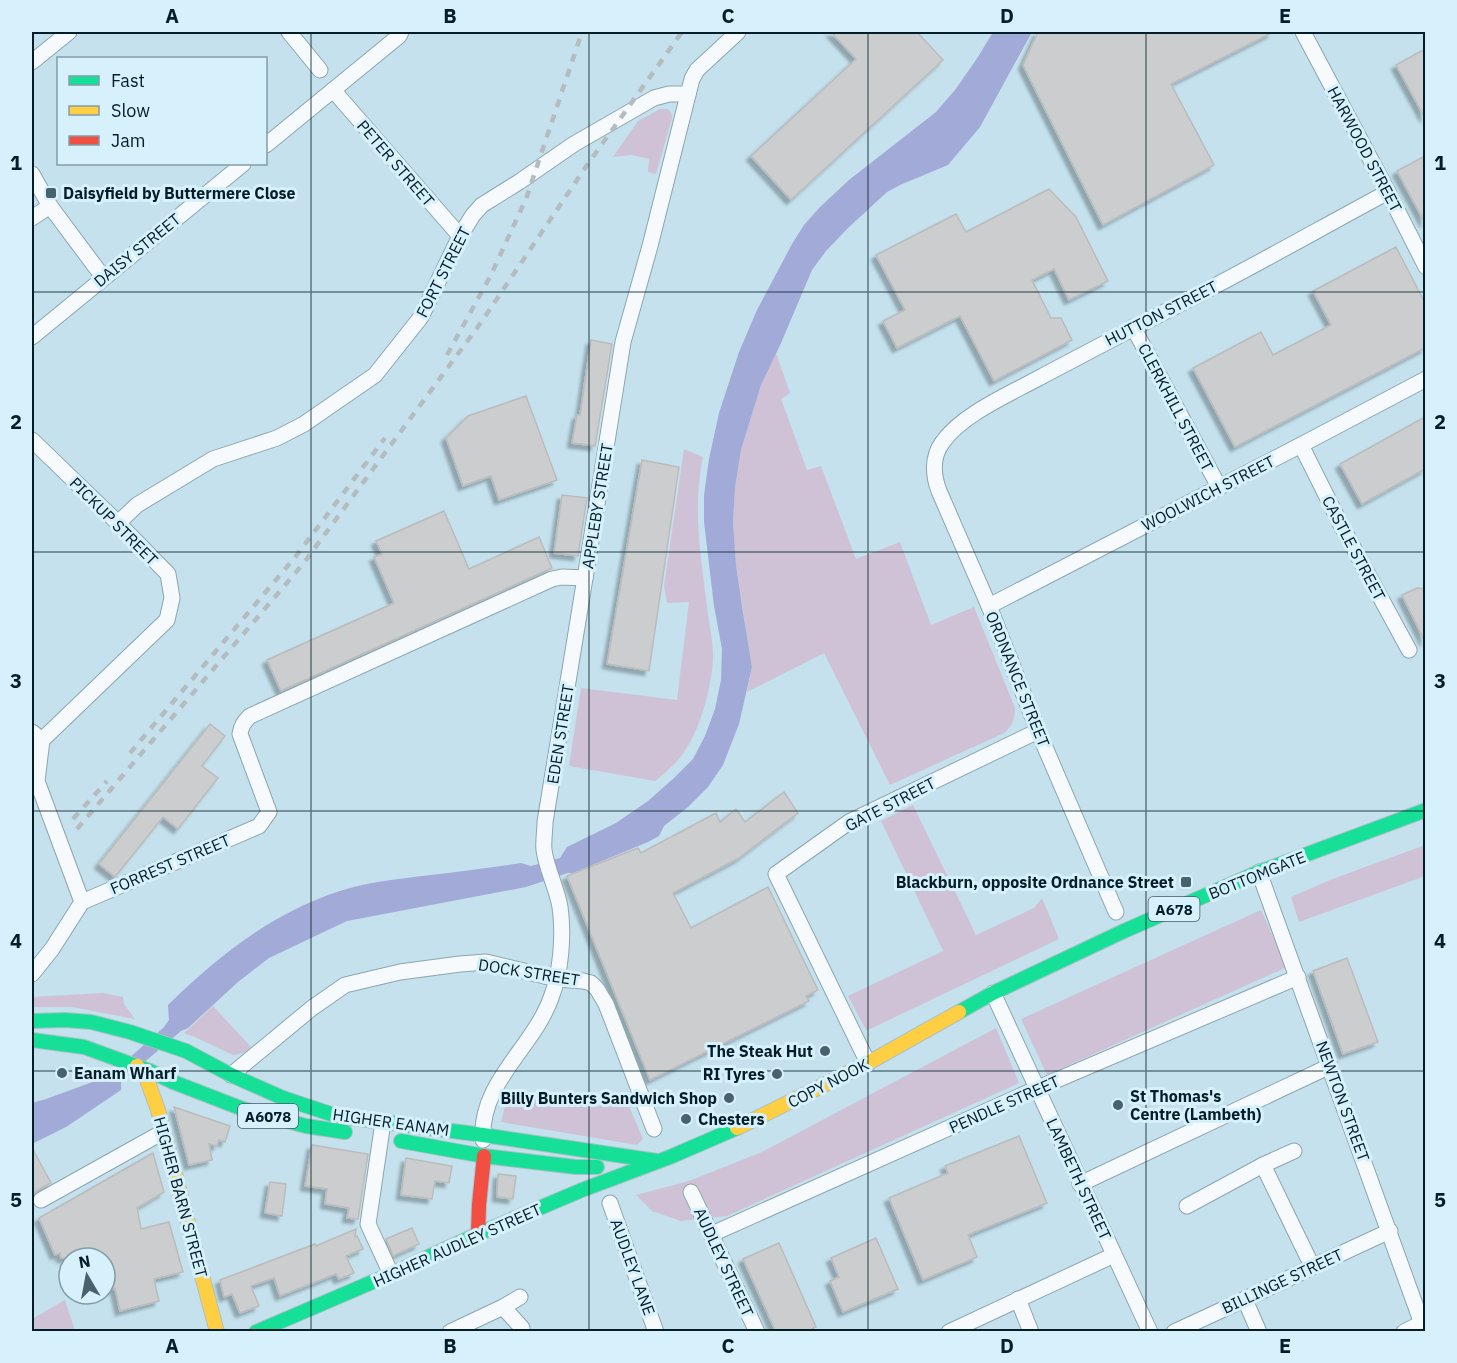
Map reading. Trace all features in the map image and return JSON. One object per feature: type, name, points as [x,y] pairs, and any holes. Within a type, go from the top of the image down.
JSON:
[{"type":"highway","name":"BOTTOMGATE","points":[[993,993],[1124,931],[1259,872],[1425,810]]},
{"type":"highway","name":"COPY NOOK","points":[[658,1161],[742,1126],[868,1063],[993,993]]},
{"type":"highway","name":"HIGHER EANAM","points":[[32,1021],[65,1020],[130,1032],[186,1051],[231,1075],[283,1098],[374,1132],[484,1156],[576,1167],[640,1168]]},
{"type":"highway","name":"HIGHER EANAM","points":[[32,1040],[84,1047],[143,1069],[181,1075],[243,1109],[306,1126],[374,1132],[483,1135],[658,1161]]},
{"type":"highway","points":[[158,1110],[162,1097],[181,1075],[210,1063]]},
{"type":"highway","name":"HIGHER BARN STREET","points":[[143,1069],[158,1110],[217,1332]]},
{"type":"highway","points":[[478,1234],[484,1156]]},
{"type":"highway","name":"HIGHER AUDLEY STREET","points":[[256,1332],[478,1234],[658,1161]]},
{"type":"street","points":[[32,62],[54,53],[69,32]]},
{"type":"street","points":[[289,32],[321,70]]},
{"type":"street","points":[[267,145],[401,32]]},
{"type":"street","name":"APPLEBY STREET","points":[[259,826],[269,812],[240,734],[244,721],[250,716],[552,579],[562,576],[585,578],[623,342],[692,79],[697,70],[738,32]]},
{"type":"street","name":"HARWOOD STREET","points":[[1303,32],[1425,267]]},
{"type":"street","name":"PETER STREET","points":[[333,90],[460,236]]},
{"type":"street","name":"FORT STREET","points":[[118,523],[136,505],[213,459],[277,438],[304,424],[375,375],[421,317],[460,236],[482,205],[574,144],[654,98],[669,94],[688,94]]},
{"type":"street","name":"DAISY STREET","points":[[32,337],[242,165]]},
{"type":"street","points":[[32,174],[50,206],[103,277]]},
{"type":"street","name":"HUTTON STREET","points":[[941,444],[978,411],[1388,192]]},
{"type":"street","points":[[32,218],[50,206]]},
{"type":"street","name":"CLERKHILL STREET","points":[[1133,327],[1219,487]]},
{"type":"street","name":"WOOLWICH STREET","points":[[989,606],[1425,380]]},
{"type":"street","name":"PICKUP STREET","points":[[32,440],[168,574],[172,598],[167,620],[37,736]]},
{"type":"street","name":"ORDNANCE STREET","points":[[941,444],[934,465],[935,481],[989,606],[1038,731],[1116,912]]},
{"type":"street","name":"CASTLE STREET","points":[[1301,446],[1409,650]]},
{"type":"street","name":"EDEN STREET","points":[[557,979],[562,930],[560,907],[544,851],[545,822],[585,578]]},
{"type":"street","name":"GATE STREET","points":[[868,1063],[776,874],[849,822],[1038,731]]},
{"type":"street","points":[[32,974],[52,949],[82,902],[37,781],[37,736]]},
{"type":"street","name":"FORREST STREET","points":[[82,902],[259,826]]},
{"type":"street","name":"NEWTON STREET","points":[[1259,872],[1423,1327]]},
{"type":"street","name":"DOCK STREET","points":[[231,1075],[312,1008],[345,985],[400,972],[460,963],[486,962],[557,979],[591,983],[603,996],[654,1130]]},
{"type":"street","name":"PENDLE STREET","points":[[712,1234],[1038,1088],[1298,977]]},
{"type":"street","points":[[484,1156],[485,1111],[493,1091],[541,1020],[557,979]]},
{"type":"street","name":"LAMBETH STREET","points":[[993,993],[1150,1332]]},
{"type":"street","points":[[1080,1184],[1330,1066]]},
{"type":"street","points":[[41,1200],[164,1132]]},
{"type":"street","points":[[374,1132],[368,1224],[391,1274]]},
{"type":"street","points":[[1187,1206],[1294,1151]]},
{"type":"street","points":[[1263,1165],[1312,1266]]},
{"type":"street","name":"AUDLEY STREET","points":[[691,1192],[757,1332]]},
{"type":"street","name":"AUDLEY LANE","points":[[610,1203],[656,1332]]},
{"type":"street","name":"BILLINGE STREET","points":[[1174,1332],[1390,1231]]},
{"type":"street","points":[[956,1330],[1114,1255]]},
{"type":"street","points":[[450,1332],[520,1297]]},
{"type":"street","points":[[1018,1299],[1030,1332]]},
{"type":"street","points":[[1245,1300],[1259,1332]]},
{"type":"street","points":[[503,1307],[522,1328]]},
{"type":"street","points":[[1404,1332],[1423,1327]]},
{"type":"shaded area","points":[[660,109],[668,109],[672,118],[656,174],[648,172],[649,159],[632,155],[613,157],[638,121]]},
{"type":"shaded area","points":[[776,353],[790,393],[781,399],[807,470],[821,466],[856,559],[900,542],[931,625],[974,607],[1015,708],[1013,722],[1004,733],[890,785],[824,653],[747,692],[752,667],[736,565],[733,522],[735,488],[741,450],[761,385]]},
{"type":"shaded area","points":[[684,449],[703,457],[698,513],[702,569],[713,657],[708,693],[696,731],[681,756],[655,781],[569,766],[581,688],[677,700],[689,602],[667,603],[664,586]]},
{"type":"shaded area","points":[[913,805],[976,935],[1034,908],[1042,898],[1059,939],[866,1030],[848,996],[943,951],[881,821]]},
{"type":"shaded area","points":[[1425,845],[1425,876],[1299,922],[1291,897]]},
{"type":"shaded area","points":[[1261,910],[1287,967],[1047,1075],[1021,1019]]},
{"type":"shaded area","points":[[103,993],[123,997],[124,1004],[135,1019],[72,1007],[32,1007],[32,997]]},
{"type":"shaded area","points":[[213,1006],[251,1047],[241,1054],[233,1055],[184,1033]]},
{"type":"shaded area","points":[[996,1028],[1019,1083],[727,1216],[681,1221],[652,1211],[636,1195],[689,1181],[762,1152]]},
{"type":"shaded area","points":[[508,1094],[596,1107],[625,1097],[643,1139],[637,1145],[501,1122]]},
{"type":"shaded area","points":[[57,1305],[67,1306],[75,1331],[32,1331],[32,1319]]},
{"type":"water","points":[[993,32],[1032,32],[980,127],[948,165],[887,192],[826,251],[812,270],[761,385],[741,450],[733,522],[736,565],[752,667],[739,724],[723,765],[708,787],[664,826],[659,836],[573,873],[526,887],[347,921],[269,958],[121,1082],[121,1090],[66,1127],[32,1144],[32,1103],[109,1076],[164,1027],[169,1020],[168,1005],[188,986],[231,950],[277,919],[327,895],[362,885],[521,863],[531,866],[560,858],[567,847],[616,823],[648,801],[693,759],[715,709],[721,680],[722,649],[714,606],[704,522],[704,495],[719,413],[739,352],[757,310],[804,225],[849,180],[936,112],[955,90]]},
{"type":"building","points":[[831,32],[917,32],[943,60],[791,200],[751,156],[856,59]]},
{"type":"building","points":[[1038,32],[1273,32],[1171,84],[1214,165],[1103,225],[1023,65]]},
{"type":"building","points":[[1425,49],[1425,118],[1396,65]]},
{"type":"building","points":[[1425,156],[1425,223],[1397,171]]},
{"type":"building","points":[[1049,189],[1076,217],[1108,281],[1069,300],[1054,269],[1032,280],[1051,318],[1061,318],[1072,340],[994,381],[960,316],[897,348],[883,321],[905,310],[876,255],[956,214],[966,232]]},
{"type":"building","points":[[1396,247],[1425,303],[1425,348],[1235,447],[1193,368],[1261,332],[1273,355],[1331,325],[1313,291]]},
{"type":"building","points":[[591,340],[612,344],[595,446],[572,443],[577,415],[580,415]]},
{"type":"building","points":[[526,396],[557,480],[499,500],[491,476],[463,486],[446,438],[468,416]]},
{"type":"building","points":[[1425,417],[1425,469],[1362,504],[1340,464]]},
{"type":"building","points":[[642,460],[679,467],[649,671],[607,664]]},
{"type":"building","points":[[562,495],[587,498],[578,556],[554,553]]},
{"type":"building","points":[[444,511],[469,569],[539,537],[552,568],[281,691],[267,660],[394,603],[374,557],[382,554],[376,541]]},
{"type":"building","points":[[1417,588],[1425,589],[1425,642],[1402,595]]},
{"type":"building","points":[[210,724],[225,736],[202,766],[218,778],[178,829],[163,817],[115,877],[99,864]]},
{"type":"building","points":[[784,792],[798,813],[739,858],[673,893],[691,928],[768,887],[818,990],[806,996],[809,1001],[650,1080],[567,876],[638,848],[641,853],[716,813],[720,822],[736,809],[745,822]]},
{"type":"building","points":[[1347,958],[1378,1042],[1343,1054],[1313,971]]},
{"type":"building","points":[[174,1107],[230,1126],[225,1142],[219,1140],[217,1146],[209,1144],[212,1160],[189,1165]]},
{"type":"building","points":[[1019,1136],[1047,1203],[968,1235],[977,1257],[923,1280],[889,1198],[948,1173],[945,1166]]},
{"type":"building","points":[[312,1145],[368,1154],[358,1219],[347,1218],[349,1208],[325,1204],[327,1189],[305,1186]]},
{"type":"building","points":[[32,1148],[51,1183],[36,1191],[32,1198]]},
{"type":"building","points":[[153,1153],[164,1192],[137,1208],[141,1229],[169,1222],[183,1272],[154,1279],[159,1301],[120,1311],[117,1297],[117,1246],[57,1246],[55,1255],[39,1218]]},
{"type":"building","points":[[406,1158],[452,1166],[449,1183],[435,1181],[432,1199],[401,1195]]},
{"type":"building","points":[[498,1174],[516,1176],[513,1199],[497,1197]]},
{"type":"building","points":[[270,1182],[286,1184],[282,1216],[265,1213]]},
{"type":"building","points":[[412,1228],[419,1244],[393,1256],[386,1239]]},
{"type":"building","points":[[356,1229],[355,1237],[357,1236],[363,1249],[346,1256],[354,1273],[339,1279],[336,1274],[280,1296],[274,1278],[251,1286],[259,1306],[240,1313],[232,1294],[224,1297],[220,1280],[315,1244],[316,1246]]},
{"type":"building","points":[[876,1238],[898,1289],[843,1312],[830,1281],[839,1277],[831,1258]]},
{"type":"building","points":[[779,1243],[816,1327],[806,1332],[776,1332],[743,1259]]},
{"type":"railway","points":[[447,355],[490,277],[526,199],[582,32]]},
{"type":"railway","points":[[77,829],[303,564],[480,324],[585,168],[682,32]]},
{"type":"railway","points":[[130,753],[296,556],[385,438]]},
{"type":"railway","points":[[73,819],[107,781]]},
{"type":"traffic: fast","points":[[959,1012],[993,993],[1124,931],[1259,872],[1426,810]]},
{"type":"traffic: fast","points":[[32,1021],[91,1022],[130,1032],[186,1051],[231,1075],[283,1098],[337,1116],[657,1161]]},
{"type":"traffic: fast","points":[[32,1040],[84,1047],[243,1109],[306,1126],[345,1132]]},
{"type":"traffic: fast","points":[[256,1332],[478,1234],[737,1128]]},
{"type":"traffic: fast","points":[[401,1141],[484,1156],[576,1167],[597,1167]]},
{"type":"traffic: slow","points":[[737,1128],[868,1063],[959,1012]]},
{"type":"traffic: slow","points":[[137,1066],[146,1077],[158,1110],[217,1332]]},
{"type":"traffic: jam","points":[[478,1234],[484,1156]]},
{"type":"place","name":"Daisyfield by Buttermere Close","points":[[51,193]]},
{"type":"place","name":"Blackburn, opposite Ordnance Street","points":[[1186,882]]},
{"type":"place","name":"The Steak Hut","points":[[825,1051]]},
{"type":"place","name":"Eanam Wharf","points":[[62,1073]]},
{"type":"place","name":"RI Tyres","points":[[777,1074]]},
{"type":"place","name":"Billy Bunters Sandwich Shop","points":[[729,1098]]},
{"type":"place","name":"St Thomas's Centre (Lambeth)","points":[[1118,1105]]},
{"type":"place","name":"Chesters","points":[[686,1119]]}]
